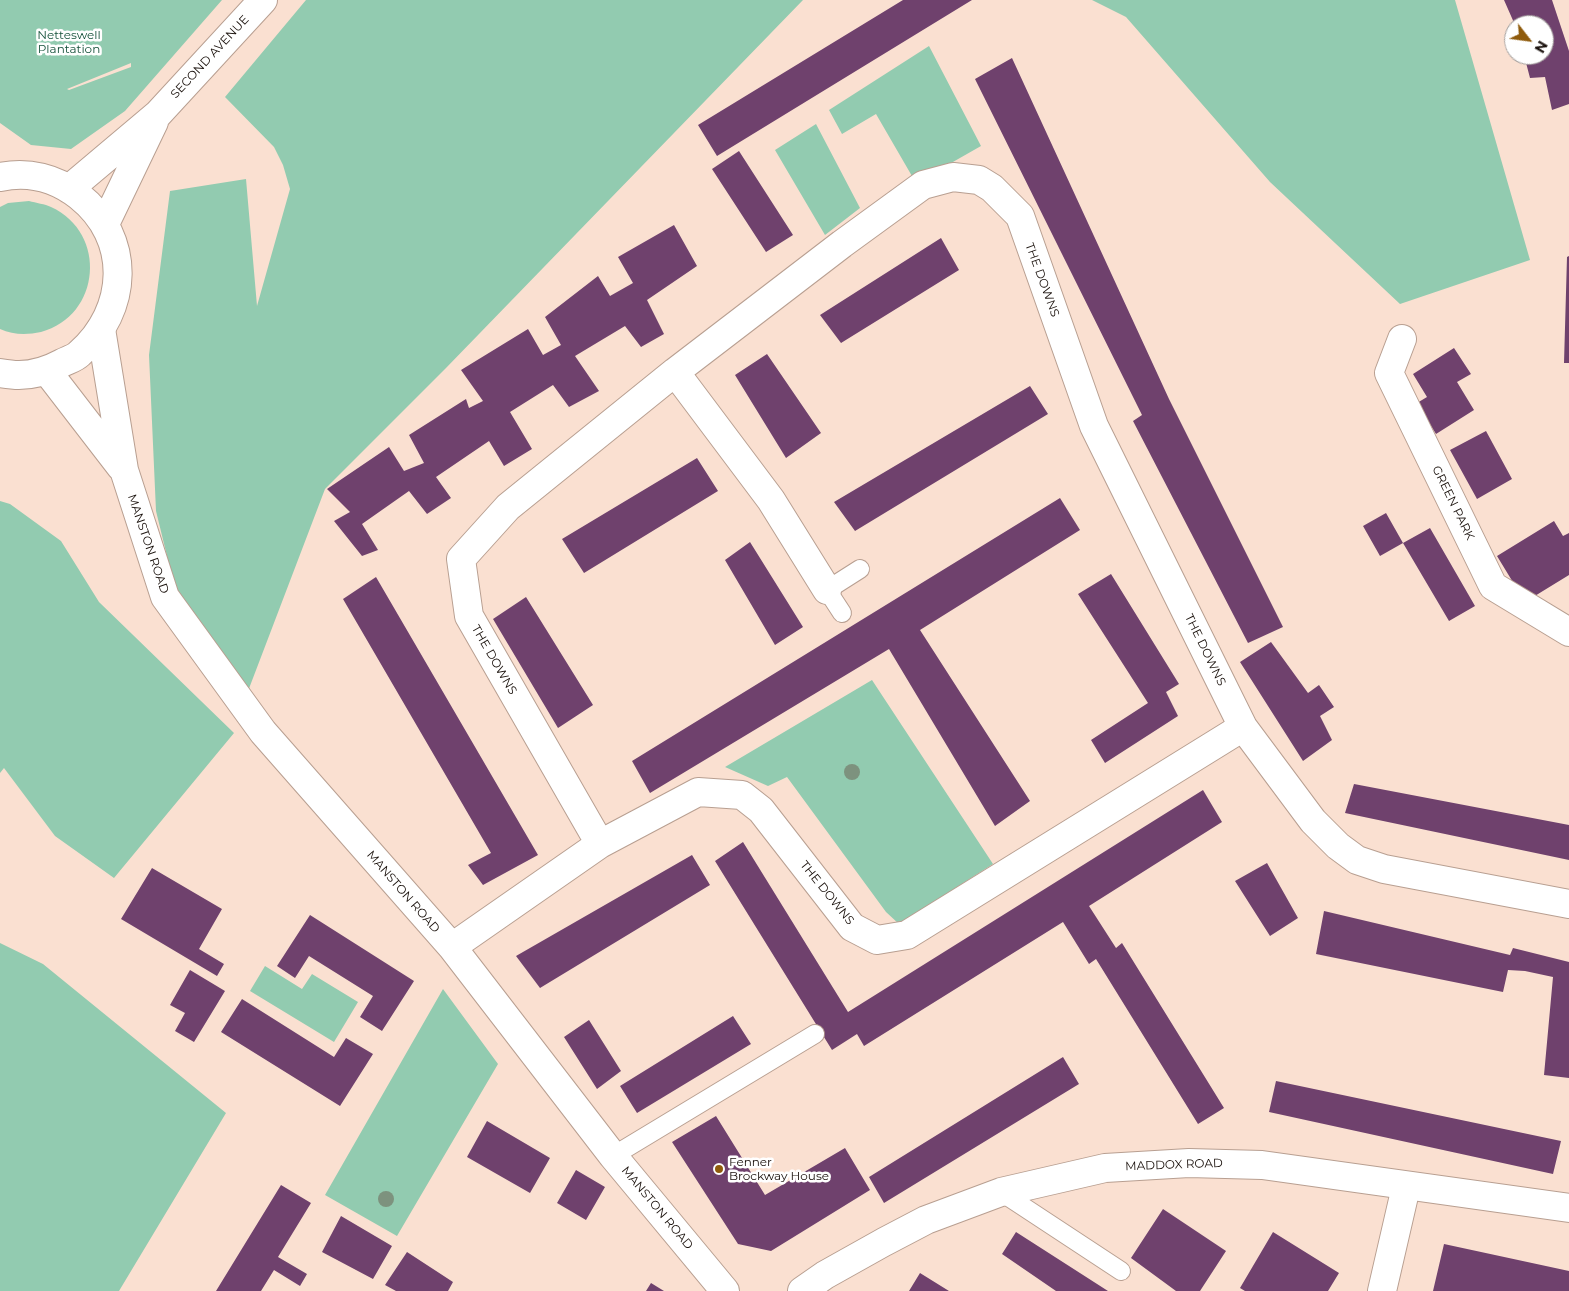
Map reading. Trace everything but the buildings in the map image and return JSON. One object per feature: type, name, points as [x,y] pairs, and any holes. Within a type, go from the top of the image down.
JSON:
[{"type":"street","name":"SECOND AVENUE","points":[[69,188],[158,114],[263,0]]},
{"type":"street","name":"SECOND AVENUE","points":[[105,224],[158,114]]},
{"type":"street","points":[[0,373],[19,375],[47,371],[78,355],[101,330],[113,305],[118,277],[115,250],[105,224],[89,204],[69,188],[51,180],[4,171]]},
{"type":"street","name":"THE DOWNS","points":[[600,844],[469,616],[461,559],[508,507],[675,372],[810,267],[923,185],[953,176],[979,180],[992,188],[1020,216],[1094,426],[1242,727],[1313,821],[1338,846],[1357,860],[1384,870],[1569,904]]},
{"type":"street","name":"MANSTON ROAD","points":[[101,330],[124,470],[165,597],[263,732],[452,947],[613,1156],[726,1291]]},
{"type":"street","name":"GREEN PARK","points":[[1402,340],[1389,373],[1493,586],[1569,632]]},
{"type":"street","name":"MANSTON ROAD","points":[[47,371],[124,470]]},
{"type":"street","points":[[675,372],[771,500],[828,590]]},
{"type":"street","name":"THE DOWNS","points":[[452,947],[600,844],[698,792],[742,795],[761,810],[852,927],[876,940],[907,935],[1242,727]]},
{"type":"street","name":"MADDOX ROAD","points":[[802,1291],[826,1275],[926,1220],[1001,1192],[1105,1168],[1189,1163],[1262,1165],[1569,1208]]},
{"type":"street","points":[[1382,1291],[1406,1186]]},
{"type":"lane","points":[[842,613],[828,590],[860,569]]},
{"type":"lane","points":[[613,1156],[815,1034]]},
{"type":"lane","points":[[1001,1192],[1121,1271]]},
{"type":"green space","name":"Netteswell Plantation","points":[[0,0],[222,0],[125,111],[71,149],[31,145],[0,123]],"holes":[[[131,63],[131,67],[69,90],[67,89]]]},
{"type":"green space","points":[[306,0],[803,0],[446,368],[325,489],[245,699],[178,601],[156,511],[149,355],[170,191],[246,179],[257,306],[290,189],[283,165],[274,147],[225,97]]},
{"type":"green space","points":[[1092,0],[1455,0],[1530,260],[1400,304],[1270,182],[1126,17]]},
{"type":"green space","points":[[929,46],[981,146],[916,183],[876,114],[842,134],[829,110]]},
{"type":"green space","points":[[816,124],[860,208],[825,235],[775,150]]},
{"type":"green space","points":[[29,201],[51,207],[69,219],[82,235],[89,254],[90,273],[86,292],[76,309],[61,323],[41,332],[20,334],[0,329],[0,207],[8,203]]},
{"type":"green space","points":[[0,501],[10,504],[61,541],[99,602],[234,733],[114,878],[55,836],[4,768],[0,773]]},
{"type":"green space","points":[[872,680],[993,864],[899,924],[886,912],[787,777],[768,786],[725,767]]},
{"type":"green space","points":[[0,943],[43,964],[226,1113],[119,1291],[0,1291]]},
{"type":"green space","points":[[265,966],[302,989],[312,974],[358,1002],[334,1042],[250,991]]},
{"type":"green space","points":[[443,989],[498,1064],[397,1236],[325,1195]]},
{"type":"place","name":"Fenner Brockway House","points":[[719,1169]]}]
